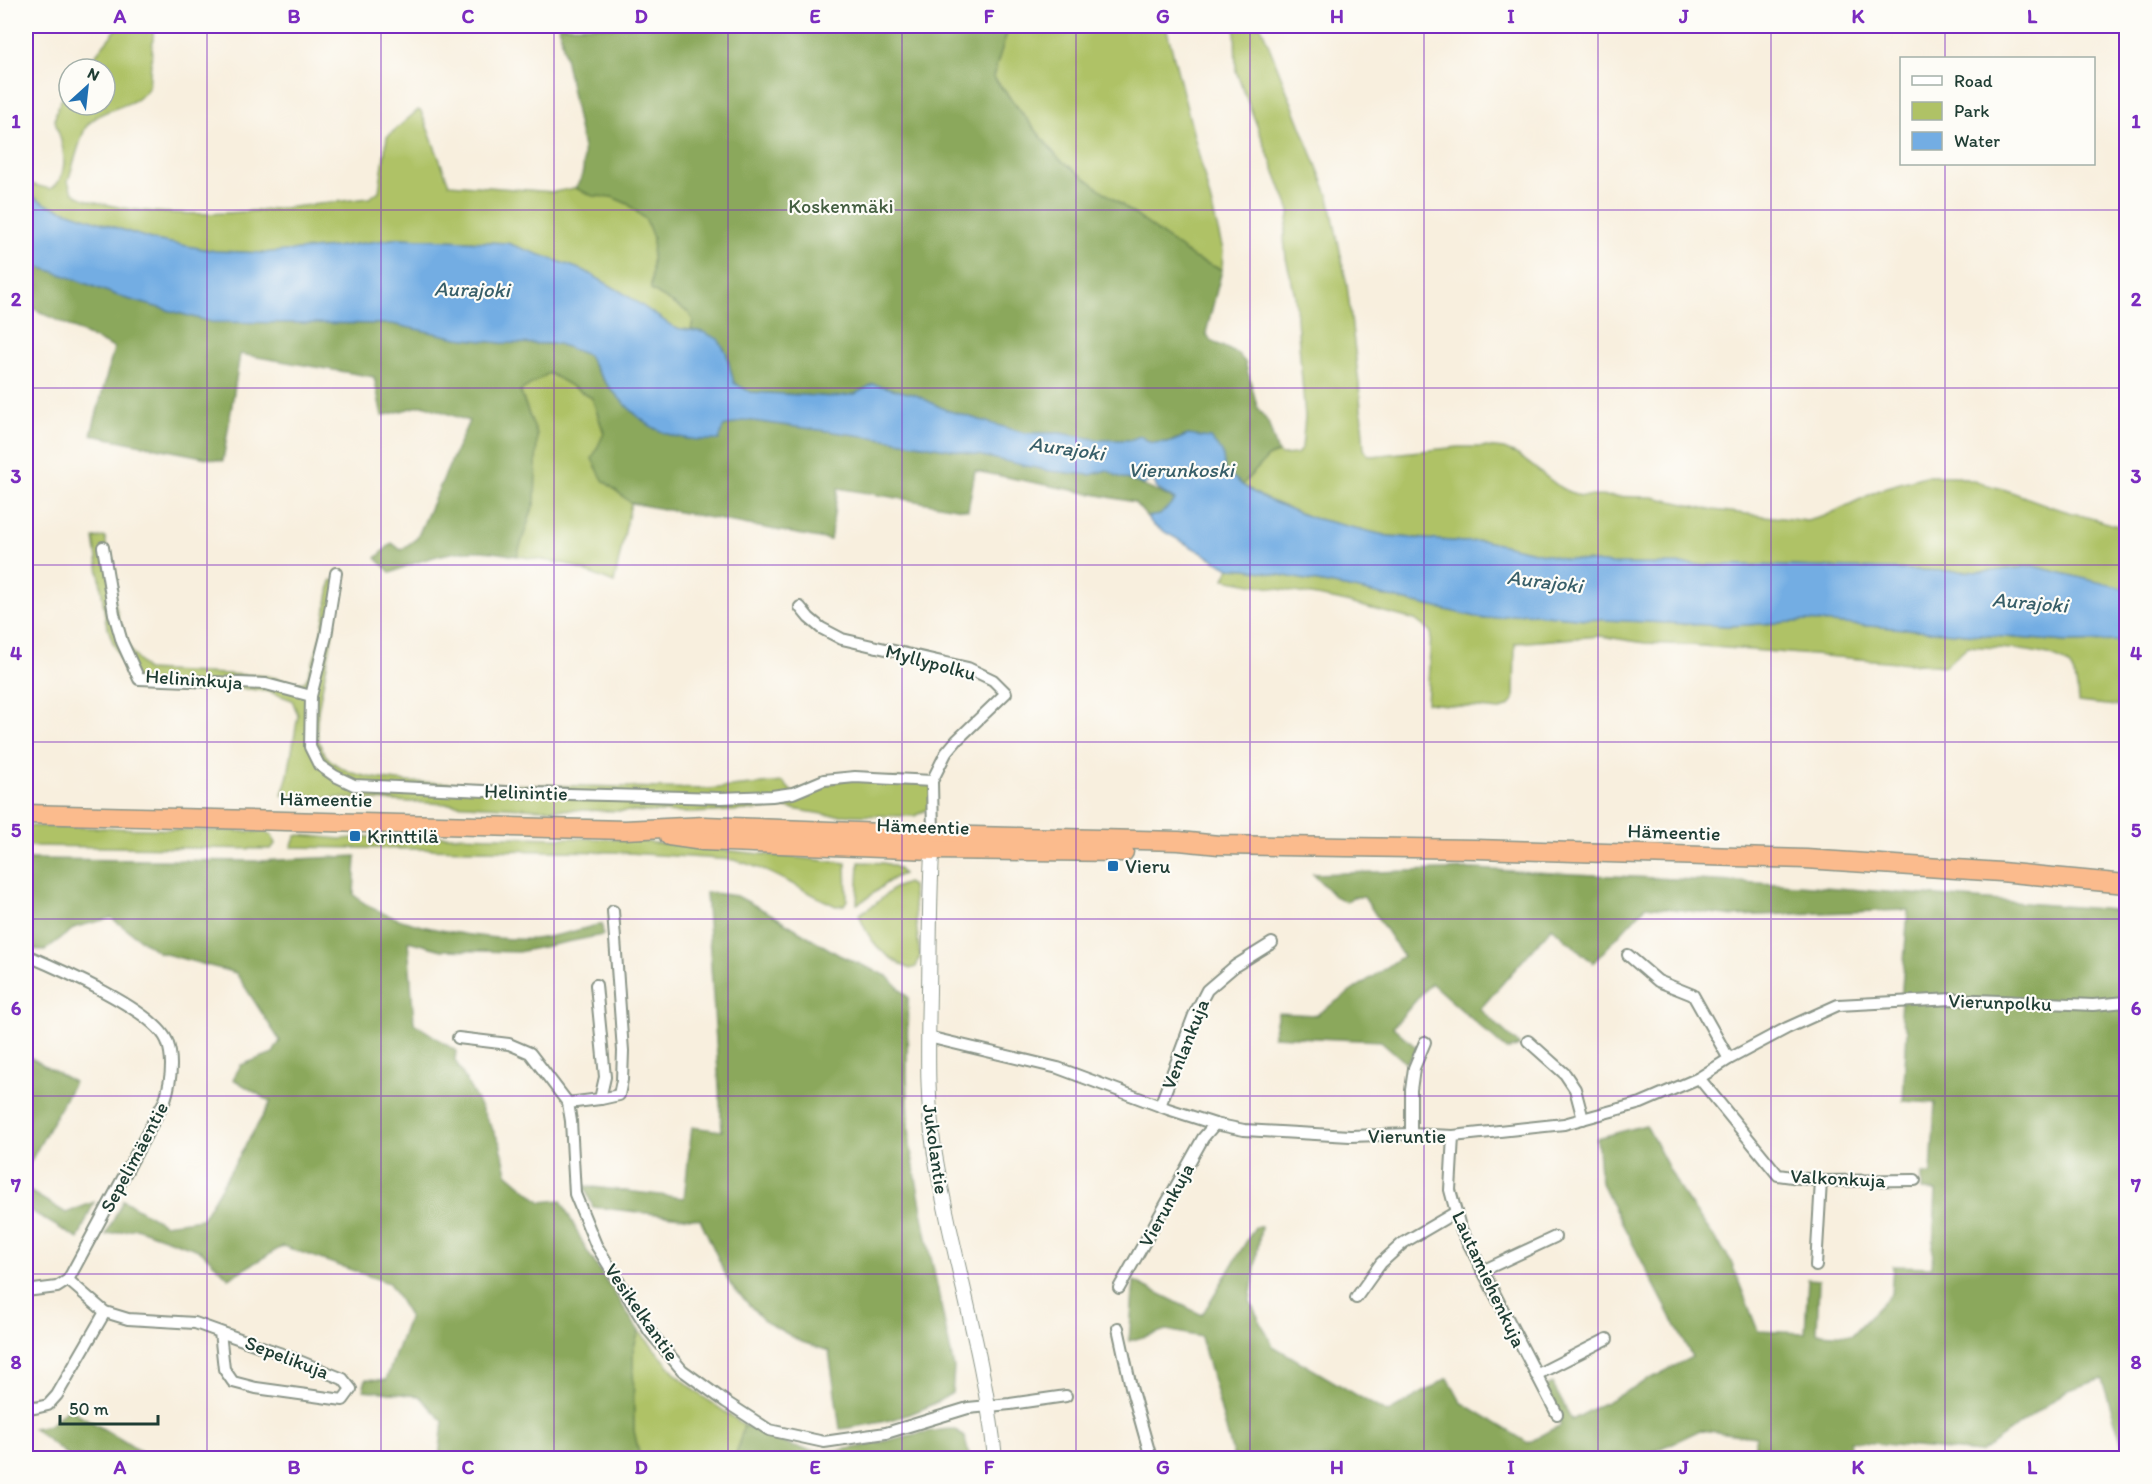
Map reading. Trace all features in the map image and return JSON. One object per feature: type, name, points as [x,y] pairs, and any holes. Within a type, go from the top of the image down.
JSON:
[{"type":"highway","name":"Hämeentie","points":[[26,814],[625,830],[705,826],[933,842],[1179,841],[1219,844],[1806,859],[2001,872],[2127,884]]},
{"type":"street","name":"Helininkuja","points":[[103,547],[114,615],[122,642],[139,679],[266,684],[311,696]]},
{"type":"street","name":"Helinintie","points":[[336,573],[326,636],[311,696],[310,747],[319,765],[354,785],[721,798],[793,793],[824,780],[855,777],[932,781]]},
{"type":"street","name":"Myllypolku","points":[[800,607],[821,628],[842,639],[968,668],[993,680],[1006,693],[946,753],[932,781],[933,842]]},
{"type":"street","name":"Jukolantie","points":[[933,842],[928,1098],[934,1153],[989,1405],[995,1458]]},
{"type":"street","points":[[458,1038],[509,1044],[530,1053],[568,1103],[619,1095],[623,1051],[613,911]]},
{"type":"street","name":"Venlankuja","points":[[1160,1106],[1194,1015],[1207,990],[1235,966],[1272,943]]},
{"type":"street","name":"Sepelimäentie","points":[[26,955],[94,985],[141,1016],[166,1039],[170,1054],[171,1076],[165,1100],[68,1280]]},
{"type":"street","points":[[1628,955],[1658,981],[1693,996],[1729,1059]]},
{"type":"street","points":[[596,985],[605,1077],[601,1099]]},
{"type":"street","name":"Vierunpolku","points":[[1873,1004],[1953,999],[2050,1005],[2127,1002]]},
{"type":"street","name":"Vieruntie","points":[[928,1037],[1058,1068],[1215,1124],[1260,1132],[1350,1136],[1411,1134],[1453,1136],[1564,1124],[1641,1102],[1699,1078],[1729,1059],[1838,1005],[1873,1004]]},
{"type":"street","points":[[1528,1041],[1565,1074],[1575,1089],[1583,1119]]},
{"type":"street","points":[[1411,1134],[1411,1090],[1414,1068],[1425,1042]]},
{"type":"street","name":"Valkonkuja","points":[[1699,1078],[1778,1175],[1821,1181],[1916,1180]]},
{"type":"street","name":"Vesikelkantie","points":[[568,1103],[575,1194],[596,1245],[656,1339],[681,1370],[769,1430],[824,1442],[886,1433],[968,1408],[1066,1396]]},
{"type":"street","name":"Vierunkuja","points":[[1119,1288],[1203,1138],[1215,1124]]},
{"type":"street","name":"Lautamiehenkuja","points":[[1453,1136],[1449,1190],[1460,1227],[1557,1414]]},
{"type":"street","points":[[1816,1266],[1821,1181]]},
{"type":"street","points":[[1356,1298],[1381,1263],[1403,1243],[1456,1212]]},
{"type":"street","points":[[1482,1271],[1555,1237]]},
{"type":"street","points":[[26,1291],[57,1287],[68,1280]]},
{"type":"street","name":"Sepelikuja","points":[[68,1280],[105,1312],[128,1319],[195,1323],[279,1353],[343,1379],[351,1389],[343,1400],[256,1388],[233,1382],[224,1369],[220,1332]]},
{"type":"street","points":[[26,1404],[35,1408],[48,1405],[57,1395],[105,1312]]},
{"type":"street","points":[[1118,1328],[1131,1387],[1151,1458]]},
{"type":"street","points":[[1536,1375],[1607,1339]]},
{"type":"green space","points":[[119,26],[154,26],[149,87],[144,94],[128,104],[117,108],[117,57],[94,57]]},
{"type":"green space","name":"Koskenmäki","points":[[559,26],[1009,26],[993,77],[1058,158],[1194,258],[1222,270],[1206,333],[1211,341],[1238,354],[1245,362],[1258,409],[1268,422],[1278,453],[1269,456],[1242,485],[1225,470],[1222,452],[1188,435],[1158,442],[1140,436],[1130,440],[1100,440],[1060,433],[1024,433],[946,410],[916,395],[873,384],[855,394],[834,397],[750,392],[734,383],[726,352],[703,332],[691,330],[693,321],[688,312],[651,290],[653,238],[646,220],[628,204],[612,197],[593,196],[575,188],[584,164],[583,148]]},
{"type":"green space","points":[[1009,26],[1166,26],[1223,250],[1222,270],[1194,258],[1058,158],[993,76]]},
{"type":"green space","points":[[1235,26],[1261,26],[1329,197],[1347,285],[1364,449],[1367,454],[1372,456],[1459,447],[1504,449],[1518,455],[1561,488],[1580,496],[1653,497],[1713,510],[1807,521],[1825,516],[1886,487],[1925,476],[1955,476],[2126,528],[2126,589],[2033,566],[1984,572],[1756,565],[1611,564],[1566,559],[1485,541],[1463,542],[1388,536],[1309,517],[1264,498],[1242,485],[1269,456],[1278,453],[1281,455],[1297,454],[1302,448],[1305,417],[1295,295],[1286,258],[1284,238],[1290,211],[1236,71]]},
{"type":"green space","points":[[57,110],[57,117],[98,117],[86,127],[68,181],[73,192],[79,197],[133,210],[201,214],[268,210],[369,198],[379,191],[387,137],[418,110],[421,111],[449,184],[554,192],[575,188],[593,196],[612,197],[628,204],[646,220],[653,237],[651,290],[688,312],[693,321],[691,330],[675,328],[585,271],[507,243],[400,238],[335,247],[263,253],[215,251],[154,240],[48,205],[26,193],[26,178],[31,184],[50,189],[60,179],[64,158],[55,120]]},
{"type":"green space","points":[[26,263],[124,298],[211,322],[392,324],[458,338],[501,343],[558,344],[588,355],[600,377],[608,386],[626,405],[655,429],[723,427],[745,420],[879,438],[960,451],[1050,471],[1090,475],[1107,470],[1176,500],[1160,515],[1147,517],[1134,502],[975,471],[968,510],[838,488],[830,540],[631,503],[603,480],[592,459],[604,433],[592,398],[549,373],[520,391],[537,435],[535,501],[517,556],[485,551],[463,551],[421,561],[391,573],[376,558],[392,543],[401,550],[417,538],[469,421],[423,405],[382,416],[374,377],[240,354],[223,461],[91,435],[114,348],[26,305]]},
{"type":"green space","points":[[549,373],[592,398],[604,433],[603,480],[631,503],[614,583],[567,564],[517,556],[535,501],[537,435],[520,390]]},
{"type":"green space","points":[[105,537],[119,621],[129,647],[146,670],[266,676],[298,683],[305,682],[318,645],[331,580],[342,583],[318,709],[317,733],[320,746],[329,759],[356,774],[408,782],[708,789],[783,782],[793,793],[855,777],[932,781],[931,807],[915,816],[828,815],[787,808],[692,813],[541,809],[282,795],[288,775],[298,715],[292,700],[270,692],[250,689],[133,687],[106,622],[94,538]]},
{"type":"green space","points":[[1229,568],[1247,569],[1355,589],[1485,619],[1525,613],[1586,619],[1729,626],[1807,621],[2067,642],[2126,641],[2126,704],[2116,706],[2078,702],[2075,678],[2069,666],[2050,656],[2021,650],[1968,646],[1945,666],[1645,643],[1600,636],[1515,643],[1514,698],[1510,705],[1500,710],[1427,703],[1431,632],[1415,620],[1338,600],[1224,579]]},
{"type":"green space","points":[[26,826],[266,832],[272,835],[275,844],[271,849],[26,846]]},
{"type":"green space","points":[[392,835],[619,839],[846,863],[847,900],[844,905],[836,906],[774,875],[734,860],[614,852],[291,847],[296,836],[341,839]]},
{"type":"green space","points":[[356,856],[354,895],[369,906],[413,924],[466,934],[534,939],[602,924],[603,935],[518,952],[442,950],[408,941],[414,1023],[456,1051],[455,1060],[500,1143],[507,1173],[541,1202],[561,1200],[587,1251],[639,1331],[633,1350],[634,1431],[640,1458],[439,1458],[443,1421],[419,1396],[363,1390],[366,1379],[386,1380],[409,1316],[389,1283],[283,1246],[229,1278],[201,1251],[136,1228],[106,1235],[123,1200],[164,1224],[202,1219],[271,1102],[233,1079],[241,1065],[273,1053],[280,1041],[236,973],[158,952],[111,918],[76,927],[45,950],[26,949],[26,859],[260,861]]},
{"type":"green space","points":[[859,862],[889,864],[895,866],[903,874],[890,880],[857,904]]},
{"type":"green space","points":[[1473,869],[1799,885],[2126,911],[2126,1458],[2102,1379],[2068,1390],[1980,1453],[1850,1441],[1848,1458],[1753,1458],[1756,1437],[1700,1430],[1641,1458],[1234,1458],[1201,1337],[1167,1330],[1129,1341],[1134,1281],[1202,1315],[1255,1227],[1261,1227],[1250,1301],[1273,1346],[1387,1413],[1448,1378],[1461,1402],[1528,1443],[1561,1425],[1542,1388],[1552,1383],[1572,1420],[1692,1357],[1601,1183],[1597,1138],[1646,1125],[1682,1193],[1730,1259],[1758,1331],[1805,1333],[1808,1279],[1819,1280],[1817,1333],[1852,1335],[1891,1294],[1893,1266],[1932,1267],[1936,1191],[1922,1190],[1922,1174],[1931,1174],[1935,1103],[1903,1101],[1907,1031],[1900,1014],[1908,910],[1733,916],[1646,906],[1593,963],[1552,927],[1480,1009],[1520,1046],[1507,1050],[1431,983],[1393,1027],[1418,1049],[1406,1063],[1381,1041],[1273,1036],[1278,1013],[1316,1015],[1403,956],[1364,897],[1353,897],[1346,902],[1334,896],[1313,874]]},
{"type":"green space","points":[[907,883],[912,886],[920,957],[916,967],[910,969],[892,959],[878,947],[867,933],[859,914],[894,888]]},
{"type":"green space","points":[[706,892],[737,896],[839,955],[887,976],[908,997],[907,1074],[910,1145],[954,1368],[952,1393],[925,1408],[885,1421],[840,1429],[829,1351],[802,1342],[764,1321],[730,1284],[700,1219],[593,1207],[584,1186],[684,1198],[692,1127],[722,1131]]},
{"type":"green space","points":[[26,1055],[74,1082],[26,1170]]},
{"type":"green space","points":[[26,1189],[66,1213],[94,1202],[78,1239],[26,1208]]},
{"type":"green space","points":[[639,1331],[677,1375],[702,1396],[744,1425],[735,1458],[640,1458],[634,1431],[633,1350]]},
{"type":"green space","points":[[68,1408],[152,1458],[71,1458],[33,1428],[50,1425]]},
{"type":"green space","points":[[744,1425],[789,1445],[815,1450],[856,1448],[915,1434],[955,1429],[965,1438],[970,1458],[735,1458]]},
{"type":"water","points":[[26,193],[48,205],[154,240],[215,251],[263,253],[335,247],[400,238],[507,243],[585,271],[675,328],[703,332],[718,339],[726,352],[734,383],[750,392],[834,397],[855,394],[873,384],[916,395],[946,410],[1024,433],[1060,433],[1100,440],[1130,440],[1140,436],[1151,443],[1171,442],[1188,435],[1210,438],[1222,452],[1225,470],[1242,485],[1263,498],[1309,517],[1388,536],[1463,542],[1485,541],[1566,559],[1611,564],[1756,565],[1984,572],[2033,566],[2126,589],[2126,641],[2067,642],[1807,621],[1729,626],[1586,619],[1525,613],[1485,619],[1355,589],[1247,569],[1229,568],[1154,526],[1147,517],[1160,515],[1175,500],[1157,489],[1153,478],[1144,485],[1117,476],[1107,470],[1090,475],[1050,471],[960,451],[745,420],[723,427],[719,440],[687,439],[663,432],[647,424],[618,396],[588,355],[558,344],[501,343],[458,338],[392,324],[211,322],[124,298],[26,263]]},
{"type":"place","name":"Krinttilä","points":[[355,836]]},
{"type":"place","name":"Vieru","points":[[1113,866]]},
{"type":"water label","name":"Aurajoki","points":[[472,289]]},
{"type":"water label","name":"Aurajoki","points":[[1067,448]]},
{"type":"water label","name":"Vierunkoski","points":[[1181,469]]},
{"type":"water label","name":"Aurajoki","points":[[1545,581]]},
{"type":"water label","name":"Aurajoki","points":[[2030,602]]}]
